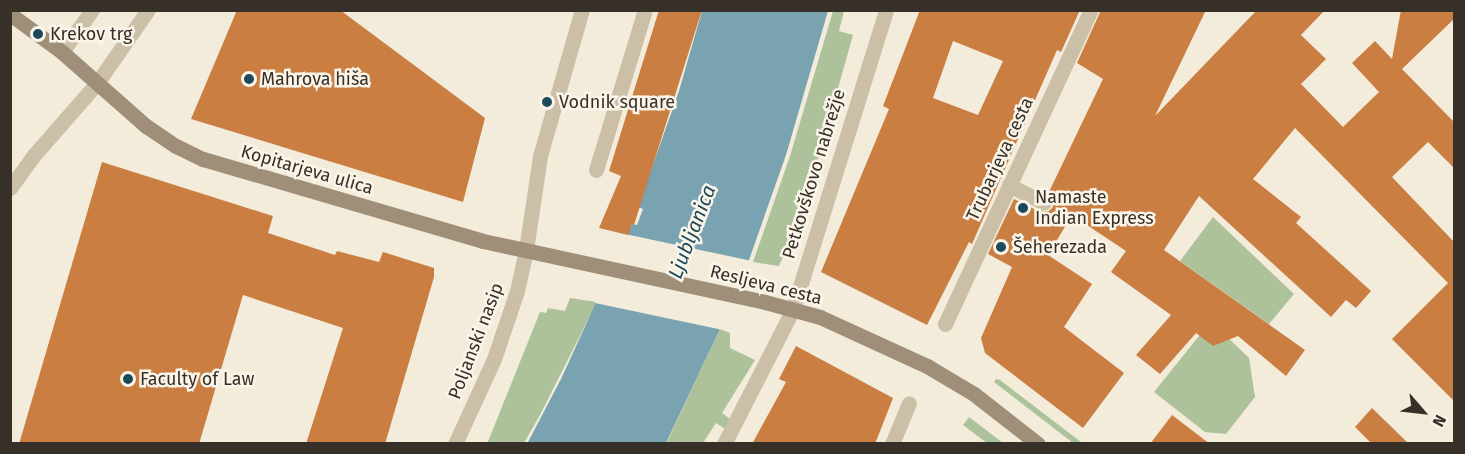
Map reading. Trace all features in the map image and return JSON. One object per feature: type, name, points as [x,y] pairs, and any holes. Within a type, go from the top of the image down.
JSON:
[{"type":"main road","points":[[10,14],[62,52],[97,83]]},
{"type":"main road","name":"Kopitarjeva ulica","points":[[97,83],[146,126],[176,146],[203,159],[483,240],[526,250]]},
{"type":"main road","name":"Resljeva cesta","points":[[526,250],[793,309],[820,317],[927,366],[974,394],[1038,444]]},
{"type":"street","points":[[62,52],[92,10]]},
{"type":"street","points":[[10,188],[34,155],[97,83],[148,10]]},
{"type":"street","name":"Poljanski nasip","points":[[455,444],[494,359],[517,291],[526,250],[540,156],[582,10]]},
{"type":"street","points":[[596,170],[645,10]]},
{"type":"street","name":"Petkovškovo nabrežje","points":[[724,444],[793,309],[886,10]]},
{"type":"street","name":"Trubarjeva cesta","points":[[945,324],[1091,10]]},
{"type":"street","points":[[1009,185],[1044,203]]},
{"type":"street","points":[[892,444],[909,402]]},
{"type":"green space","points":[[833,11],[844,11],[839,31],[853,35],[791,256],[784,254],[779,266],[753,262],[790,156]]},
{"type":"green space","points":[[1213,217],[1294,294],[1269,324],[1180,261]]},
{"type":"green space","points":[[570,298],[597,302],[540,415],[524,443],[487,444],[540,312],[546,313],[548,308],[565,311]]},
{"type":"green space","points":[[1211,321],[1249,358],[1255,397],[1226,434],[1205,432],[1154,392]]},
{"type":"green space","points":[[720,329],[730,333],[730,348],[755,360],[722,413],[730,419],[725,429],[716,423],[703,443],[666,444]]},
{"type":"green space","points":[[996,379],[1081,442],[1073,443],[994,382]]},
{"type":"green space","points":[[969,417],[1003,443],[987,443],[963,425]]},
{"type":"water","name":"Ljubljanica","points":[[702,11],[828,11],[786,155],[749,260],[720,329],[666,443],[527,444],[561,379],[632,224],[637,225],[643,209],[638,207],[679,91]]},
{"type":"pier","points":[[625,234],[752,261],[723,330],[595,303]]},
{"type":"building","points":[[237,10],[340,10],[485,118],[463,202],[191,119]]},
{"type":"building","points":[[659,10],[702,10],[634,225],[632,224],[628,235],[599,228],[621,176],[609,171]]},
{"type":"building","points":[[920,10],[1080,10],[1061,52],[1057,50],[972,244],[969,242],[927,325],[821,272],[889,109],[883,106]],"holes":[[[953,41],[1003,61],[978,115],[933,98]]]},
{"type":"building","points":[[1101,10],[1206,10],[1155,116],[1257,10],[1325,10],[1301,35],[1326,59],[1301,84],[1343,127],[1379,92],[1352,63],[1375,41],[1392,59],[1401,10],[1455,10],[1455,18],[1402,69],[1455,123],[1455,169],[1428,142],[1392,177],[1455,243],[1455,402],[1392,339],[1448,283],[1295,128],[1253,179],[1301,217],[1296,223],[1371,291],[1356,308],[1346,300],[1331,317],[1199,196],[1164,250],[1305,350],[1286,376],[1238,336],[1213,346],[1196,333],[1160,374],[1136,355],[1171,315],[1111,272],[1126,251],[1072,215],[1048,255],[1092,284],[1064,327],[1124,373],[1083,428],[985,353],[981,338],[1012,267],[988,254],[1014,199],[1040,212],[1049,211],[1053,207],[1052,198],[1048,194],[1103,79],[1077,63]]},
{"type":"building","points":[[102,162],[273,216],[268,233],[335,255],[337,251],[379,262],[383,252],[434,268],[434,277],[385,444],[306,444],[343,328],[243,295],[199,444],[19,444]]},
{"type":"building","points":[[796,346],[893,398],[875,444],[752,444],[786,382],[779,379]]},
{"type":"building","points":[[1372,408],[1409,444],[1372,444],[1355,427]]},
{"type":"building","points":[[1172,415],[1210,444],[1150,444]]},
{"type":"place","name":"Krekov trg","points":[[38,34]]},
{"type":"place","name":"Mahrova hiša","points":[[249,79]]},
{"type":"place","name":"Vodnik square","points":[[547,102]]},
{"type":"place","name":"Namaste Indian Express","points":[[1023,208]]},
{"type":"place","name":"Šeherezada","points":[[1001,247]]},
{"type":"place","name":"Faculty of Law","points":[[128,379]]}]
